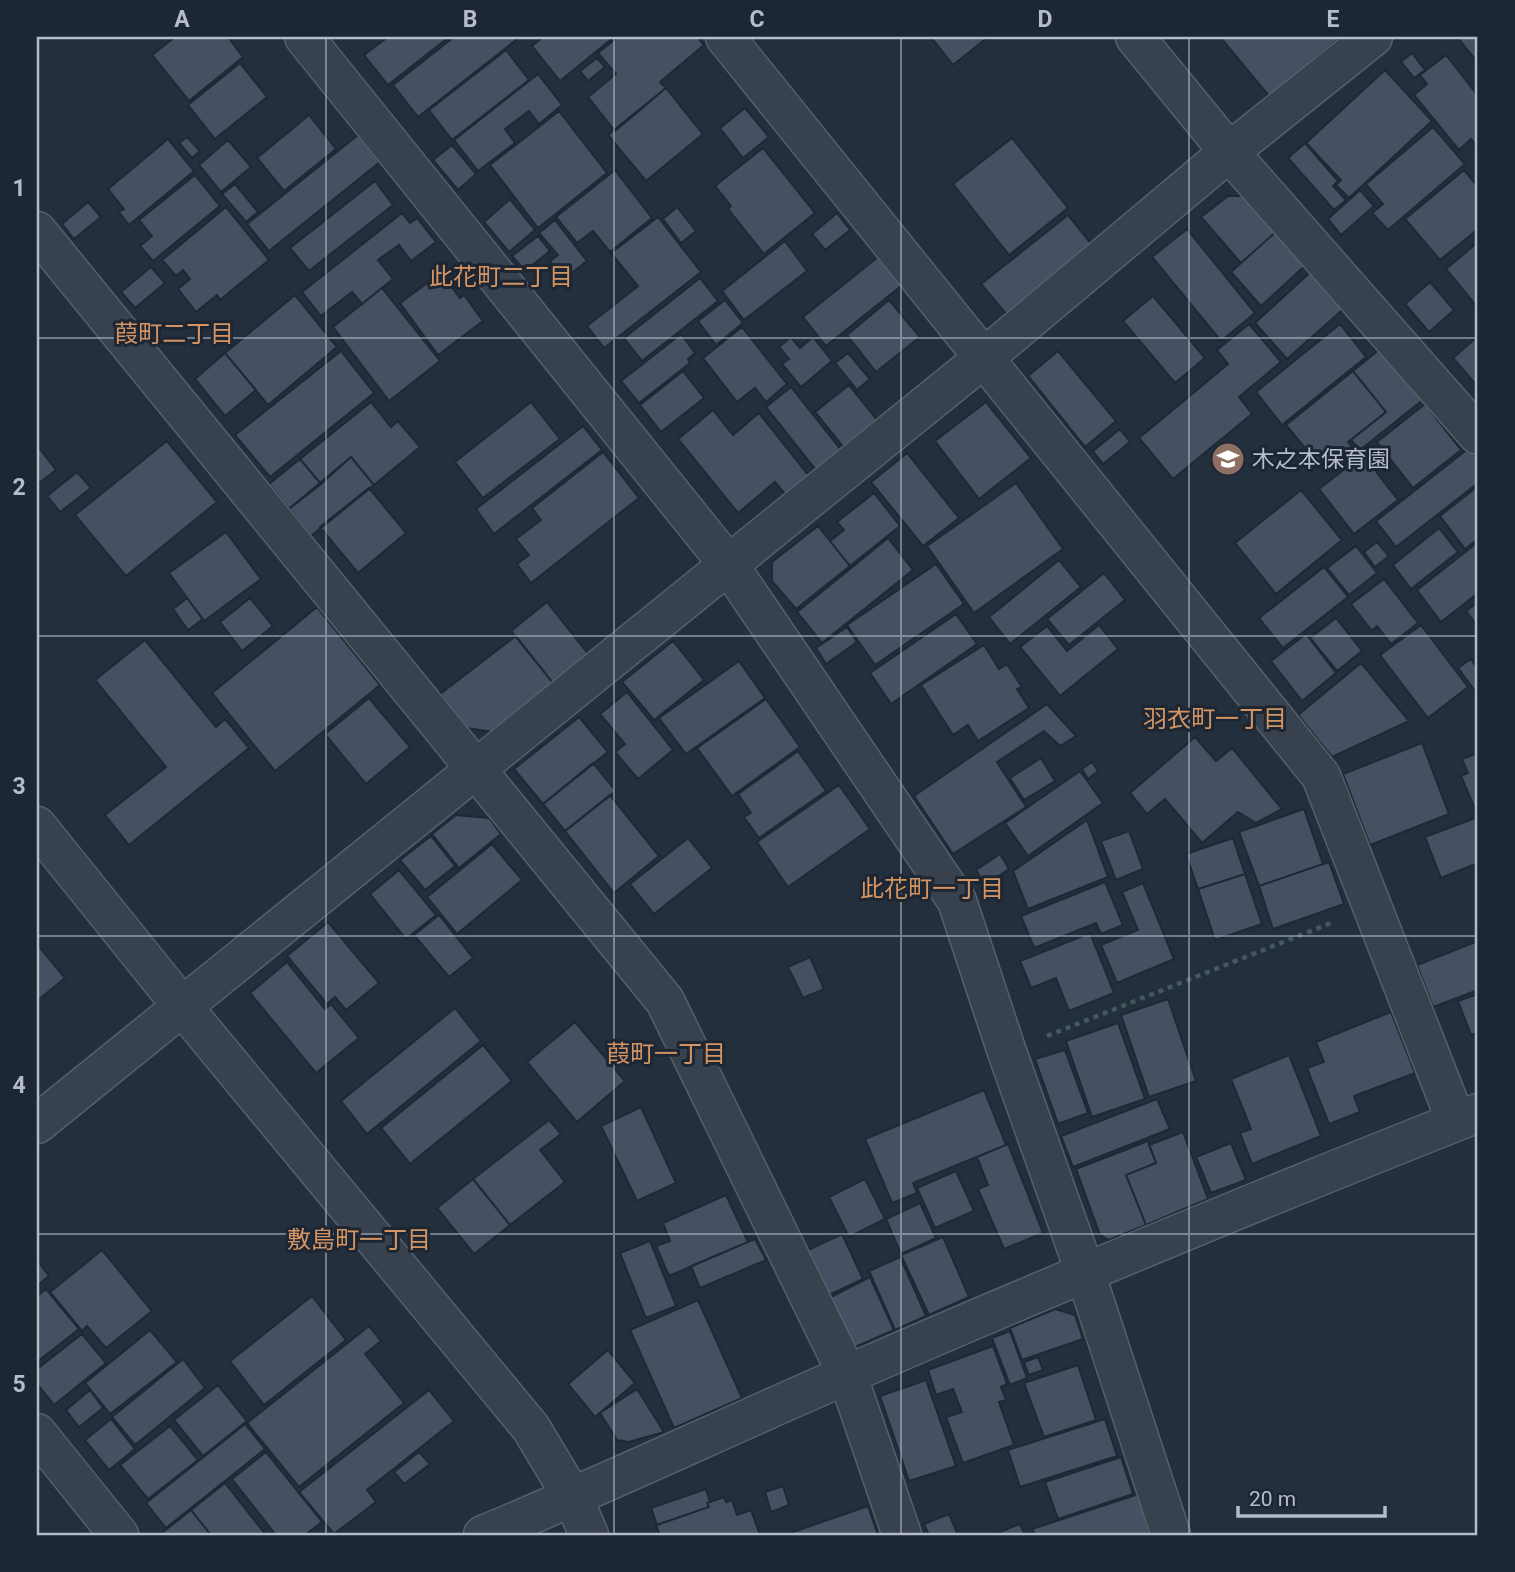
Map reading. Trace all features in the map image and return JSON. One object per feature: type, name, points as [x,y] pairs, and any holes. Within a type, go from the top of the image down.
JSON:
[{"type":"street","points":[[304,37],[728,564],[957,901],[1085,1272],[1171,1535]]},
{"type":"street","points":[[483,1535],[573,1498],[847,1374],[1085,1272],[1467,1117],[1371,907],[1321,776],[725,37]]},
{"type":"street","points":[[1135,37],[1229,152],[1478,435]]},
{"type":"street","points":[[37,1124],[985,357],[1229,152],[1374,37]]},
{"type":"street","points":[[37,231],[665,1001],[847,1374],[902,1535]]},
{"type":"street","points":[[37,826],[531,1428],[573,1498],[589,1535]]},
{"type":"street","points":[[37,1433],[120,1535]]},
{"type":"path","points":[[1007,1052],[1371,907]]},
{"type":"building","points":[[175,37],[228,37],[243,57],[189,101],[152,55]]},
{"type":"building","points":[[388,37],[449,37],[388,85],[364,55]]},
{"type":"building","points":[[454,37],[513,37],[516,40],[418,117],[393,85]]},
{"type":"building","points":[[543,37],[614,37],[560,81],[532,46]]},
{"type":"building","points":[[618,37],[697,37],[704,45],[660,82],[666,88],[615,131],[588,97],[616,74],[598,53]]},
{"type":"building","points":[[931,37],[988,37],[953,65]]},
{"type":"building","points":[[1220,37],[1341,37],[1269,96]]},
{"type":"building","points":[[1457,37],[1478,37],[1478,63]]},
{"type":"building","points":[[506,50],[529,80],[452,140],[429,110]]},
{"type":"building","points":[[1412,53],[1425,70],[1414,78],[1401,62]]},
{"type":"building","points":[[1446,55],[1478,96],[1478,141],[1475,144],[1471,139],[1459,150],[1414,95],[1427,84],[1420,75]]},
{"type":"building","points":[[597,58],[605,67],[588,81],[580,71]]},
{"type":"building","points":[[240,63],[267,97],[215,139],[188,105]]},
{"type":"building","points":[[1385,70],[1432,121],[1349,198],[1336,185],[1341,180],[1306,143]]},
{"type":"building","points":[[538,74],[562,105],[539,124],[529,111],[505,129],[515,143],[478,171],[454,140]]},
{"type":"building","points":[[666,88],[703,134],[646,181],[608,135]]},
{"type":"building","points":[[745,108],[769,137],[743,158],[720,128]]},
{"type":"building","points":[[559,111],[607,173],[538,228],[490,165]]},
{"type":"building","points":[[309,115],[336,149],[284,191],[257,158]]},
{"type":"building","points":[[1433,127],[1465,164],[1388,230],[1372,213],[1383,204],[1366,184]]},
{"type":"building","points":[[358,135],[380,162],[269,251],[247,224]]},
{"type":"building","points":[[187,137],[200,151],[192,158],[179,143]]},
{"type":"building","points":[[1012,138],[1068,208],[1009,255],[953,184]]},
{"type":"building","points":[[168,139],[194,171],[129,225],[119,212],[124,209],[108,189]]},
{"type":"building","points":[[228,140],[251,167],[221,192],[199,165]]},
{"type":"building","points":[[1305,143],[1338,181],[1333,186],[1346,200],[1334,210],[1288,158]]},
{"type":"building","points":[[452,145],[476,174],[458,190],[433,160]]},
{"type":"building","points":[[763,148],[815,213],[764,254],[728,209],[731,206],[715,186]]},
{"type":"building","points":[[615,170],[652,218],[610,252],[593,231],[577,243],[556,217]]},
{"type":"building","points":[[1464,170],[1478,187],[1478,229],[1440,260],[1405,219]]},
{"type":"building","points":[[195,175],[220,206],[153,261],[140,246],[152,236],[139,220]]},
{"type":"building","points":[[375,181],[393,205],[309,271],[290,248]]},
{"type":"building","points":[[235,184],[258,212],[246,222],[222,194]]},
{"type":"building","points":[[1360,190],[1374,206],[1341,235],[1328,219]]},
{"type":"building","points":[[1228,196],[1251,196],[1279,229],[1241,263],[1201,217]]},
{"type":"building","points":[[510,199],[535,230],[509,252],[484,222]]},
{"type":"building","points":[[88,202],[101,217],[74,239],[62,224]]},
{"type":"building","points":[[226,207],[269,260],[220,300],[217,295],[196,312],[178,289],[190,279],[183,270],[176,276],[162,260]]},
{"type":"building","points":[[677,207],[696,231],[681,243],[663,219]]},
{"type":"building","points":[[402,213],[410,223],[417,218],[436,242],[411,261],[399,245],[378,260],[393,279],[362,304],[352,292],[321,316],[302,292]]},
{"type":"building","points":[[837,213],[850,230],[825,250],[812,234]]},
{"type":"building","points":[[1068,215],[1094,247],[1008,316],[981,284]]},
{"type":"building","points":[[658,217],[701,272],[604,348],[587,326],[638,286],[611,253]]},
{"type":"building","points":[[555,220],[587,261],[564,279],[550,261],[558,255],[539,233]]},
{"type":"building","points":[[1187,229],[1255,313],[1221,341],[1152,257]]},
{"type":"building","points":[[1279,229],[1309,262],[1261,306],[1231,272]]},
{"type":"building","points":[[538,236],[550,251],[525,271],[512,256]]},
{"type":"building","points":[[785,241],[807,271],[744,320],[722,291]]},
{"type":"building","points":[[1478,242],[1478,308],[1446,269]]},
{"type":"building","points":[[878,257],[901,286],[826,346],[803,317]]},
{"type":"building","points":[[151,267],[165,283],[135,308],[121,292]]},
{"type":"building","points":[[1315,268],[1348,305],[1287,359],[1255,323]]},
{"type":"building","points":[[441,273],[460,298],[464,295],[483,321],[438,355],[400,303]]},
{"type":"building","points":[[700,278],[718,301],[642,361],[624,338]]},
{"type":"building","points":[[1430,282],[1454,310],[1429,332],[1405,304]]},
{"type":"building","points":[[382,288],[440,361],[389,401],[333,327]]},
{"type":"building","points":[[295,295],[337,347],[268,405],[225,353]]},
{"type":"building","points":[[1153,296],[1205,358],[1175,383],[1123,321]]},
{"type":"building","points":[[725,300],[743,323],[716,345],[698,321]]},
{"type":"building","points":[[889,300],[920,337],[876,372],[847,335]]},
{"type":"building","points":[[1249,324],[1281,362],[1239,397],[1252,414],[1173,479],[1139,438],[1228,364],[1217,350]]},
{"type":"building","points":[[1340,324],[1366,357],[1282,425],[1256,392]]},
{"type":"building","points":[[742,327],[787,384],[766,402],[755,388],[737,402],[703,358]]},
{"type":"building","points":[[681,334],[695,353],[688,359],[690,363],[639,403],[621,381]]},
{"type":"building","points":[[1478,336],[1478,387],[1453,358]]},
{"type":"building","points":[[791,337],[800,348],[813,337],[832,361],[801,387],[782,364],[789,359],[779,347]]},
{"type":"building","points":[[1381,348],[1424,399],[1360,450],[1351,440],[1386,412],[1353,371]]},
{"type":"building","points":[[341,351],[374,393],[270,477],[235,435]]},
{"type":"building","points":[[1058,351],[1116,421],[1085,447],[1028,376]]},
{"type":"building","points":[[225,353],[256,390],[225,416],[195,379]]},
{"type":"building","points":[[848,353],[870,379],[857,390],[835,363]]},
{"type":"building","points":[[683,371],[704,398],[661,432],[640,405]]},
{"type":"building","points":[[1353,371],[1386,412],[1348,442],[1352,447],[1323,470],[1286,425]]},
{"type":"building","points":[[849,385],[878,421],[844,448],[815,412]]},
{"type":"building","points":[[791,387],[841,450],[816,470],[766,407]]},
{"type":"building","points":[[371,402],[391,427],[398,421],[420,447],[374,485],[351,457],[321,484],[300,459]]},
{"type":"building","points":[[531,402],[560,439],[483,498],[455,462]]},
{"type":"building","points":[[986,402],[1031,458],[979,499],[935,441]]},
{"type":"building","points":[[1425,404],[1461,450],[1413,488],[1377,442]]},
{"type":"building","points":[[713,410],[733,435],[759,413],[809,476],[786,495],[775,482],[738,513],[678,439]]},
{"type":"building","points":[[583,426],[602,450],[494,534],[476,509]]},
{"type":"building","points":[[1120,429],[1130,442],[1103,464],[1093,451]]},
{"type":"building","points":[[167,441],[217,502],[126,576],[75,515]]},
{"type":"building","points":[[37,445],[56,470],[39,483],[37,480]]},
{"type":"building","points":[[1469,448],[1478,459],[1478,483],[1396,547],[1376,521]]},
{"type":"building","points":[[603,452],[639,498],[531,583],[517,564],[529,555],[516,539],[541,520],[532,508]]},
{"type":"building","points":[[907,453],[959,518],[923,546],[871,482]]},
{"type":"building","points":[[1363,455],[1398,500],[1354,534],[1319,489]]},
{"type":"building","points":[[351,457],[374,485],[311,536],[289,509]]},
{"type":"building","points":[[300,459],[321,484],[289,509],[269,484]]},
{"type":"building","points":[[77,472],[91,488],[60,512],[47,496]]},
{"type":"building","points":[[1016,483],[1063,549],[974,613],[927,546]]},
{"type":"building","points":[[1478,486],[1478,539],[1465,549],[1440,516]]},
{"type":"building","points":[[369,488],[406,533],[358,573],[320,527]]},
{"type":"building","points":[[1301,490],[1342,540],[1276,594],[1235,543]]},
{"type":"building","points":[[874,493],[900,526],[850,566],[830,541],[844,530],[837,522]]},
{"type":"building","points":[[818,526],[850,566],[796,609],[772,581],[772,562]]},
{"type":"building","points":[[1439,528],[1458,552],[1411,589],[1393,565]]},
{"type":"building","points":[[226,532],[261,579],[204,621],[169,573]]},
{"type":"building","points":[[888,538],[913,570],[822,643],[797,612]]},
{"type":"building","points":[[1377,542],[1389,556],[1375,567],[1364,552]]},
{"type":"building","points":[[1478,542],[1478,593],[1441,622],[1417,590]]},
{"type":"building","points":[[1356,546],[1377,573],[1349,595],[1327,568]]},
{"type":"building","points":[[1059,560],[1081,587],[1010,644],[989,617]]},
{"type":"building","points":[[936,564],[964,604],[875,665],[847,625]]},
{"type":"building","points":[[1324,567],[1348,597],[1283,648],[1259,618]]},
{"type":"building","points":[[1104,573],[1125,600],[1069,645],[1047,619]]},
{"type":"building","points":[[1384,579],[1418,623],[1391,644],[1377,626],[1372,631],[1351,604]]},
{"type":"building","points":[[187,598],[203,619],[188,630],[173,609]]},
{"type":"building","points":[[250,598],[273,626],[242,651],[220,622]]},
{"type":"building","points":[[547,602],[589,655],[553,683],[511,631]]},
{"type":"building","points":[[1478,602],[1478,627],[1466,611]]},
{"type":"building","points":[[317,607],[380,685],[275,771],[212,693]]},
{"type":"building","points":[[956,614],[977,644],[891,704],[870,673]]},
{"type":"building","points":[[1336,618],[1362,651],[1337,671],[1310,638]]},
{"type":"building","points":[[1099,625],[1118,649],[1060,696],[1020,647],[1047,626],[1067,651]]},
{"type":"building","points":[[1421,625],[1468,687],[1428,718],[1380,655]]},
{"type":"building","points":[[847,627],[857,642],[826,664],[816,648]]},
{"type":"building","points":[[1306,634],[1336,673],[1302,701],[1271,661]]},
{"type":"building","points":[[516,636],[553,683],[493,732],[467,728],[440,694]]},
{"type":"building","points":[[145,640],[216,727],[225,719],[249,748],[129,845],[105,815],[166,767],[95,680]]},
{"type":"building","points":[[673,641],[704,680],[654,720],[622,682]]},
{"type":"building","points":[[984,645],[999,669],[1007,664],[1022,687],[1017,689],[1029,708],[978,741],[968,725],[953,735],[921,685]]},
{"type":"building","points":[[1471,659],[1478,669],[1478,695],[1458,668]]},
{"type":"building","points":[[739,661],[765,698],[686,754],[659,718]]},
{"type":"building","points":[[1361,663],[1409,721],[1332,757],[1298,715]]},
{"type":"building","points":[[627,692],[673,750],[638,779],[615,752],[625,744],[600,714]]},
{"type":"building","points":[[369,698],[410,747],[366,784],[325,734]]},
{"type":"building","points":[[766,699],[800,747],[732,796],[697,748]]},
{"type":"building","points":[[1047,704],[1076,736],[1060,746],[1044,731],[997,762],[1026,807],[953,854],[914,796]]},
{"type":"building","points":[[579,717],[608,752],[543,804],[514,769]]},
{"type":"building","points":[[1195,737],[1216,761],[1232,748],[1282,809],[1256,823],[1238,812],[1202,843],[1165,799],[1147,814],[1130,793]]},
{"type":"building","points":[[1422,743],[1449,814],[1370,845],[1343,774]]},
{"type":"building","points":[[798,751],[826,791],[759,838],[744,817],[751,813],[738,794]]},
{"type":"building","points":[[1478,753],[1477,814],[1461,776],[1468,773],[1462,759]]},
{"type":"building","points":[[1041,758],[1055,781],[1024,800],[1010,778]]},
{"type":"building","points":[[1092,762],[1098,771],[1088,779],[1082,769]]},
{"type":"building","points":[[593,763],[616,791],[565,831],[543,804]]},
{"type":"building","points":[[1080,771],[1103,803],[1028,856],[1005,823]]},
{"type":"building","points":[[839,785],[870,829],[788,887],[757,842]]},
{"type":"building","points":[[610,795],[659,856],[614,893],[565,831]]},
{"type":"building","points":[[1304,809],[1323,864],[1259,886],[1239,832]]},
{"type":"building","points":[[456,815],[489,818],[501,834],[459,868],[432,834]]},
{"type":"building","points":[[1478,817],[1478,863],[1441,878],[1425,837]]},
{"type":"building","points":[[1087,820],[1108,877],[1028,909],[1013,871]]},
{"type":"building","points":[[1129,831],[1143,869],[1116,880],[1101,841]]},
{"type":"building","points":[[431,836],[455,866],[425,890],[400,860]]},
{"type":"building","points":[[688,838],[712,868],[654,914],[630,884]]},
{"type":"building","points":[[1233,838],[1245,874],[1198,889],[1186,854]]},
{"type":"building","points":[[492,844],[522,880],[457,934],[427,897]]},
{"type":"building","points":[[1000,854],[1009,869],[985,885],[976,870]]},
{"type":"building","points":[[1329,862],[1344,904],[1273,929],[1259,886]]},
{"type":"building","points":[[399,870],[436,915],[406,939],[370,894]]},
{"type":"building","points":[[1245,874],[1262,924],[1215,940],[1198,889]]},
{"type":"building","points":[[1105,882],[1123,925],[1101,934],[1096,923],[1034,948],[1021,916]]},
{"type":"building","points":[[1143,883],[1174,959],[1117,983],[1101,945],[1138,930],[1122,892]]},
{"type":"building","points":[[439,915],[473,958],[449,977],[414,935]]},
{"type":"building","points":[[328,922],[379,983],[346,1010],[335,997],[327,1004],[287,956]]},
{"type":"building","points":[[1090,933],[1114,993],[1069,1011],[1056,978],[1031,988],[1020,961]]},
{"type":"building","points":[[1478,941],[1478,990],[1433,1007],[1417,965]]},
{"type":"building","points":[[37,944],[65,978],[37,1001]]},
{"type":"building","points":[[810,957],[824,989],[803,998],[788,967]]},
{"type":"building","points":[[287,962],[325,1009],[331,1004],[359,1038],[316,1073],[250,993]]},
{"type":"building","points":[[1478,994],[1478,1033],[1471,1035],[1458,1001]]},
{"type":"building","points":[[1168,999],[1196,1081],[1149,1097],[1121,1015]]},
{"type":"building","points":[[455,1008],[481,1041],[367,1134],[341,1101]]},
{"type":"building","points":[[1391,1012],[1415,1073],[1354,1096],[1360,1112],[1329,1124],[1307,1068],[1324,1062],[1316,1042]]},
{"type":"building","points":[[575,1022],[625,1081],[577,1122],[527,1062]]},
{"type":"building","points":[[1118,1023],[1145,1099],[1092,1117],[1066,1041]]},
{"type":"building","points":[[483,1045],[512,1081],[410,1164],[381,1128]]},
{"type":"building","points":[[1065,1050],[1088,1113],[1058,1124],[1035,1059]]},
{"type":"building","points":[[1289,1055],[1321,1136],[1252,1164],[1240,1133],[1251,1129],[1231,1079]]},
{"type":"building","points":[[984,1090],[1006,1145],[913,1183],[917,1193],[892,1203],[865,1139]]},
{"type":"building","points":[[1157,1099],[1170,1129],[1073,1167],[1061,1136]]},
{"type":"building","points":[[641,1107],[676,1183],[637,1201],[601,1126]]},
{"type":"building","points":[[549,1120],[561,1134],[540,1150],[565,1182],[510,1225],[473,1179]]},
{"type":"building","points":[[1183,1132],[1208,1199],[1146,1225],[1126,1175],[1156,1163],[1149,1145]]},
{"type":"building","points":[[1148,1141],[1156,1163],[1126,1175],[1146,1225],[1109,1240],[1100,1235],[1076,1169]]},
{"type":"building","points":[[1231,1143],[1246,1180],[1211,1193],[1196,1157]]},
{"type":"building","points":[[1008,1144],[1043,1233],[1004,1249],[978,1189],[988,1185],[977,1157]]},
{"type":"building","points":[[956,1171],[974,1211],[935,1228],[917,1188]]},
{"type":"building","points":[[473,1179],[510,1225],[474,1254],[437,1208]]},
{"type":"building","points":[[865,1179],[885,1219],[849,1237],[829,1197]]},
{"type":"building","points":[[726,1195],[748,1242],[669,1276],[656,1246],[670,1241],[663,1223]]},
{"type":"building","points":[[920,1203],[936,1238],[901,1254],[886,1219]]},
{"type":"building","points":[[842,1234],[863,1279],[827,1296],[806,1251]]},
{"type":"building","points":[[943,1237],[969,1297],[929,1315],[901,1255]]},
{"type":"building","points":[[755,1239],[766,1260],[700,1288],[691,1266]]},
{"type":"building","points":[[650,1241],[676,1306],[646,1318],[620,1253]]},
{"type":"building","points":[[102,1250],[152,1311],[106,1348],[87,1326],[82,1331],[50,1292]]},
{"type":"building","points":[[900,1257],[926,1316],[895,1330],[869,1271]]},
{"type":"building","points":[[37,1260],[49,1276],[37,1286]]},
{"type":"building","points":[[870,1277],[894,1330],[853,1348],[829,1298]]},
{"type":"building","points":[[46,1289],[79,1329],[37,1362],[37,1296]]},
{"type":"building","points":[[312,1296],[346,1340],[264,1405],[230,1361]]},
{"type":"building","points":[[698,1300],[742,1398],[674,1428],[630,1330]]},
{"type":"building","points":[[1055,1309],[1075,1315],[1083,1339],[1022,1360],[1010,1328]]},
{"type":"building","points":[[369,1326],[381,1341],[365,1354],[404,1403],[299,1487],[247,1423]]},
{"type":"building","points":[[150,1330],[177,1362],[110,1414],[85,1383]]},
{"type":"building","points":[[1010,1331],[1027,1378],[1010,1385],[992,1338]]},
{"type":"building","points":[[82,1334],[106,1363],[54,1405],[37,1384],[37,1369]]},
{"type":"building","points":[[993,1346],[1007,1384],[1001,1387],[1006,1400],[999,1402],[1014,1445],[963,1463],[946,1417],[962,1412],[953,1389],[936,1395],[928,1370]]},
{"type":"building","points":[[608,1350],[635,1383],[595,1417],[568,1384]]},
{"type":"building","points":[[1038,1357],[1043,1370],[1029,1375],[1024,1362]]},
{"type":"building","points":[[183,1359],[205,1388],[135,1445],[112,1417]]},
{"type":"building","points":[[1078,1365],[1096,1420],[1044,1437],[1024,1383]]},
{"type":"building","points":[[926,1380],[956,1466],[909,1481],[880,1396]]},
{"type":"building","points":[[218,1385],[247,1421],[203,1456],[174,1420]]},
{"type":"building","points":[[637,1389],[664,1432],[629,1442],[617,1440],[600,1413]]},
{"type":"building","points":[[90,1390],[103,1408],[79,1427],[66,1410]]},
{"type":"building","points":[[429,1390],[454,1421],[367,1490],[376,1502],[334,1534],[299,1492]]},
{"type":"building","points":[[111,1419],[135,1449],[109,1470],[85,1440]]},
{"type":"building","points":[[1105,1419],[1117,1456],[1020,1487],[1008,1450]]},
{"type":"building","points":[[245,1424],[265,1449],[166,1528],[146,1503]]},
{"type":"building","points":[[170,1426],[198,1460],[148,1499],[120,1465]]},
{"type":"building","points":[[266,1452],[322,1522],[305,1535],[276,1535],[232,1479]]},
{"type":"building","points":[[419,1452],[430,1464],[404,1484],[394,1472]]},
{"type":"building","points":[[1121,1457],[1133,1494],[1058,1519],[1045,1482]]},
{"type":"building","points":[[225,1483],[266,1535],[211,1535],[191,1510]]},
{"type":"building","points":[[783,1486],[789,1505],[771,1512],[765,1492]]},
{"type":"building","points":[[706,1489],[709,1507],[657,1525],[651,1508]]},
{"type":"building","points":[[1142,1493],[1155,1535],[1035,1535],[1032,1529]]},
{"type":"building","points":[[724,1497],[726,1502],[732,1500],[737,1515],[751,1510],[760,1535],[654,1535],[659,1533],[656,1525],[709,1507],[707,1503]]},
{"type":"building","points":[[868,1506],[878,1535],[794,1535],[793,1532]]},
{"type":"building","points":[[191,1510],[211,1535],[165,1535],[163,1532]]},
{"type":"building","points":[[949,1514],[958,1535],[929,1535],[924,1524]]},
{"type":"building","points":[[1020,1524],[1025,1535],[992,1535]]},
{"type":"place","name":"木之本保育園","points":[[1228,459]]},
{"type":"district","name":"此花町二丁目","points":[[501,277]]},
{"type":"district","name":"葭町二丁目","points":[[174,334]]},
{"type":"district","name":"羽衣町一丁目","points":[[1215,719]]},
{"type":"district","name":"此花町一丁目","points":[[932,889]]},
{"type":"district","name":"葭町一丁目","points":[[666,1054]]},
{"type":"district","name":"敷島町一丁目","points":[[359,1240]]}]
